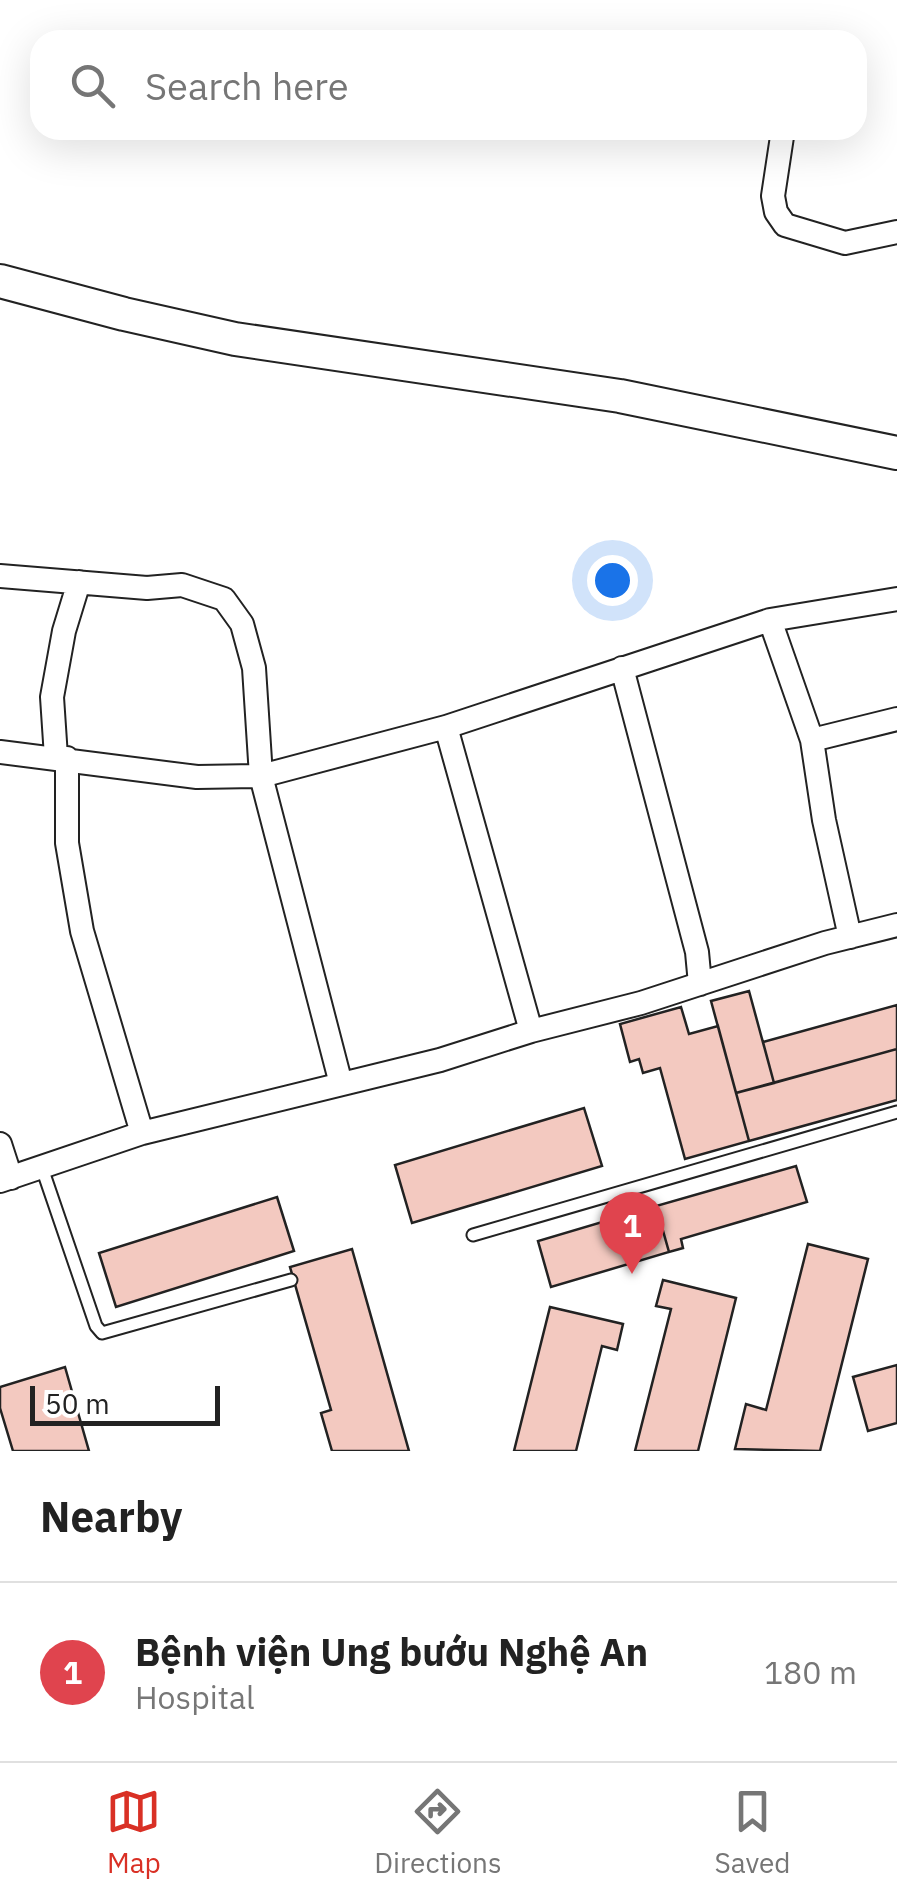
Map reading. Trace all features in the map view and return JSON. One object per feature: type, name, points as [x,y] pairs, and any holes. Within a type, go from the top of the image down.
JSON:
[{"type":"street","points":[[781,140],[773,196],[776,212],[785,225],[844,242],[897,232]]},
{"type":"street","points":[[0,282],[235,339],[620,396],[897,453]]},
{"type":"street","points":[[0,576],[147,588],[182,585],[224,599],[242,624],[254,668],[261,776],[341,1084]]},
{"type":"street","points":[[79,582],[64,631],[52,697],[62,758],[67,843],[82,931],[142,1134]]},
{"type":"street","points":[[0,752],[197,777],[261,776],[446,727],[770,620],[897,599]]},
{"type":"street","points":[[770,620],[812,740],[824,820],[850,937]]},
{"type":"street","points":[[622,668],[697,952],[700,984]]},
{"type":"street","points":[[812,740],[897,719]]},
{"type":"street","points":[[446,727],[531,1031]]},
{"type":"street","points":[[0,1144],[5,1179],[142,1134],[440,1060],[897,925]]},
{"type":"lane","points":[[472,1235],[897,1112]]},
{"type":"lane","points":[[42,1168],[96,1326],[102,1333],[291,1280]]},
{"type":"building","points":[[749,991],[774,1083],[736,1093],[711,1001]]},
{"type":"building","points":[[897,1005],[897,1049],[774,1083],[763,1042]]},
{"type":"building","points":[[681,1007],[689,1034],[718,1026],[749,1141],[685,1159],[660,1068],[643,1073],[639,1059],[630,1062],[620,1024]]},
{"type":"building","points":[[897,1049],[897,1100],[749,1141],[736,1093]]},
{"type":"building","points":[[584,1108],[602,1166],[412,1223],[395,1165]]},
{"type":"building","points":[[796,1166],[807,1202],[681,1239],[683,1248],[669,1252],[656,1206]]},
{"type":"building","points":[[277,1197],[294,1251],[116,1307],[99,1253]]},
{"type":"building","points":[[656,1206],[669,1252],[551,1287],[538,1241]]},
{"type":"building","points":[[808,1244],[868,1259],[820,1451],[735,1449],[746,1404],[766,1410]]},
{"type":"building","points":[[352,1249],[409,1451],[332,1451],[321,1413],[331,1410],[290,1267]]},
{"type":"building","points":[[663,1280],[736,1298],[698,1451],[635,1451],[671,1309],[656,1306]]},
{"type":"building","points":[[550,1307],[623,1324],[617,1350],[602,1346],[576,1451],[514,1451]]},
{"type":"building","points":[[897,1365],[897,1423],[868,1431],[853,1377]]},
{"type":"building","points":[[65,1367],[89,1451],[13,1451],[0,1408],[0,1387]]},
{"type":"place","name":"Bệnh viện Ung bướu Nghệ An","points":[[632,1274]]}]
